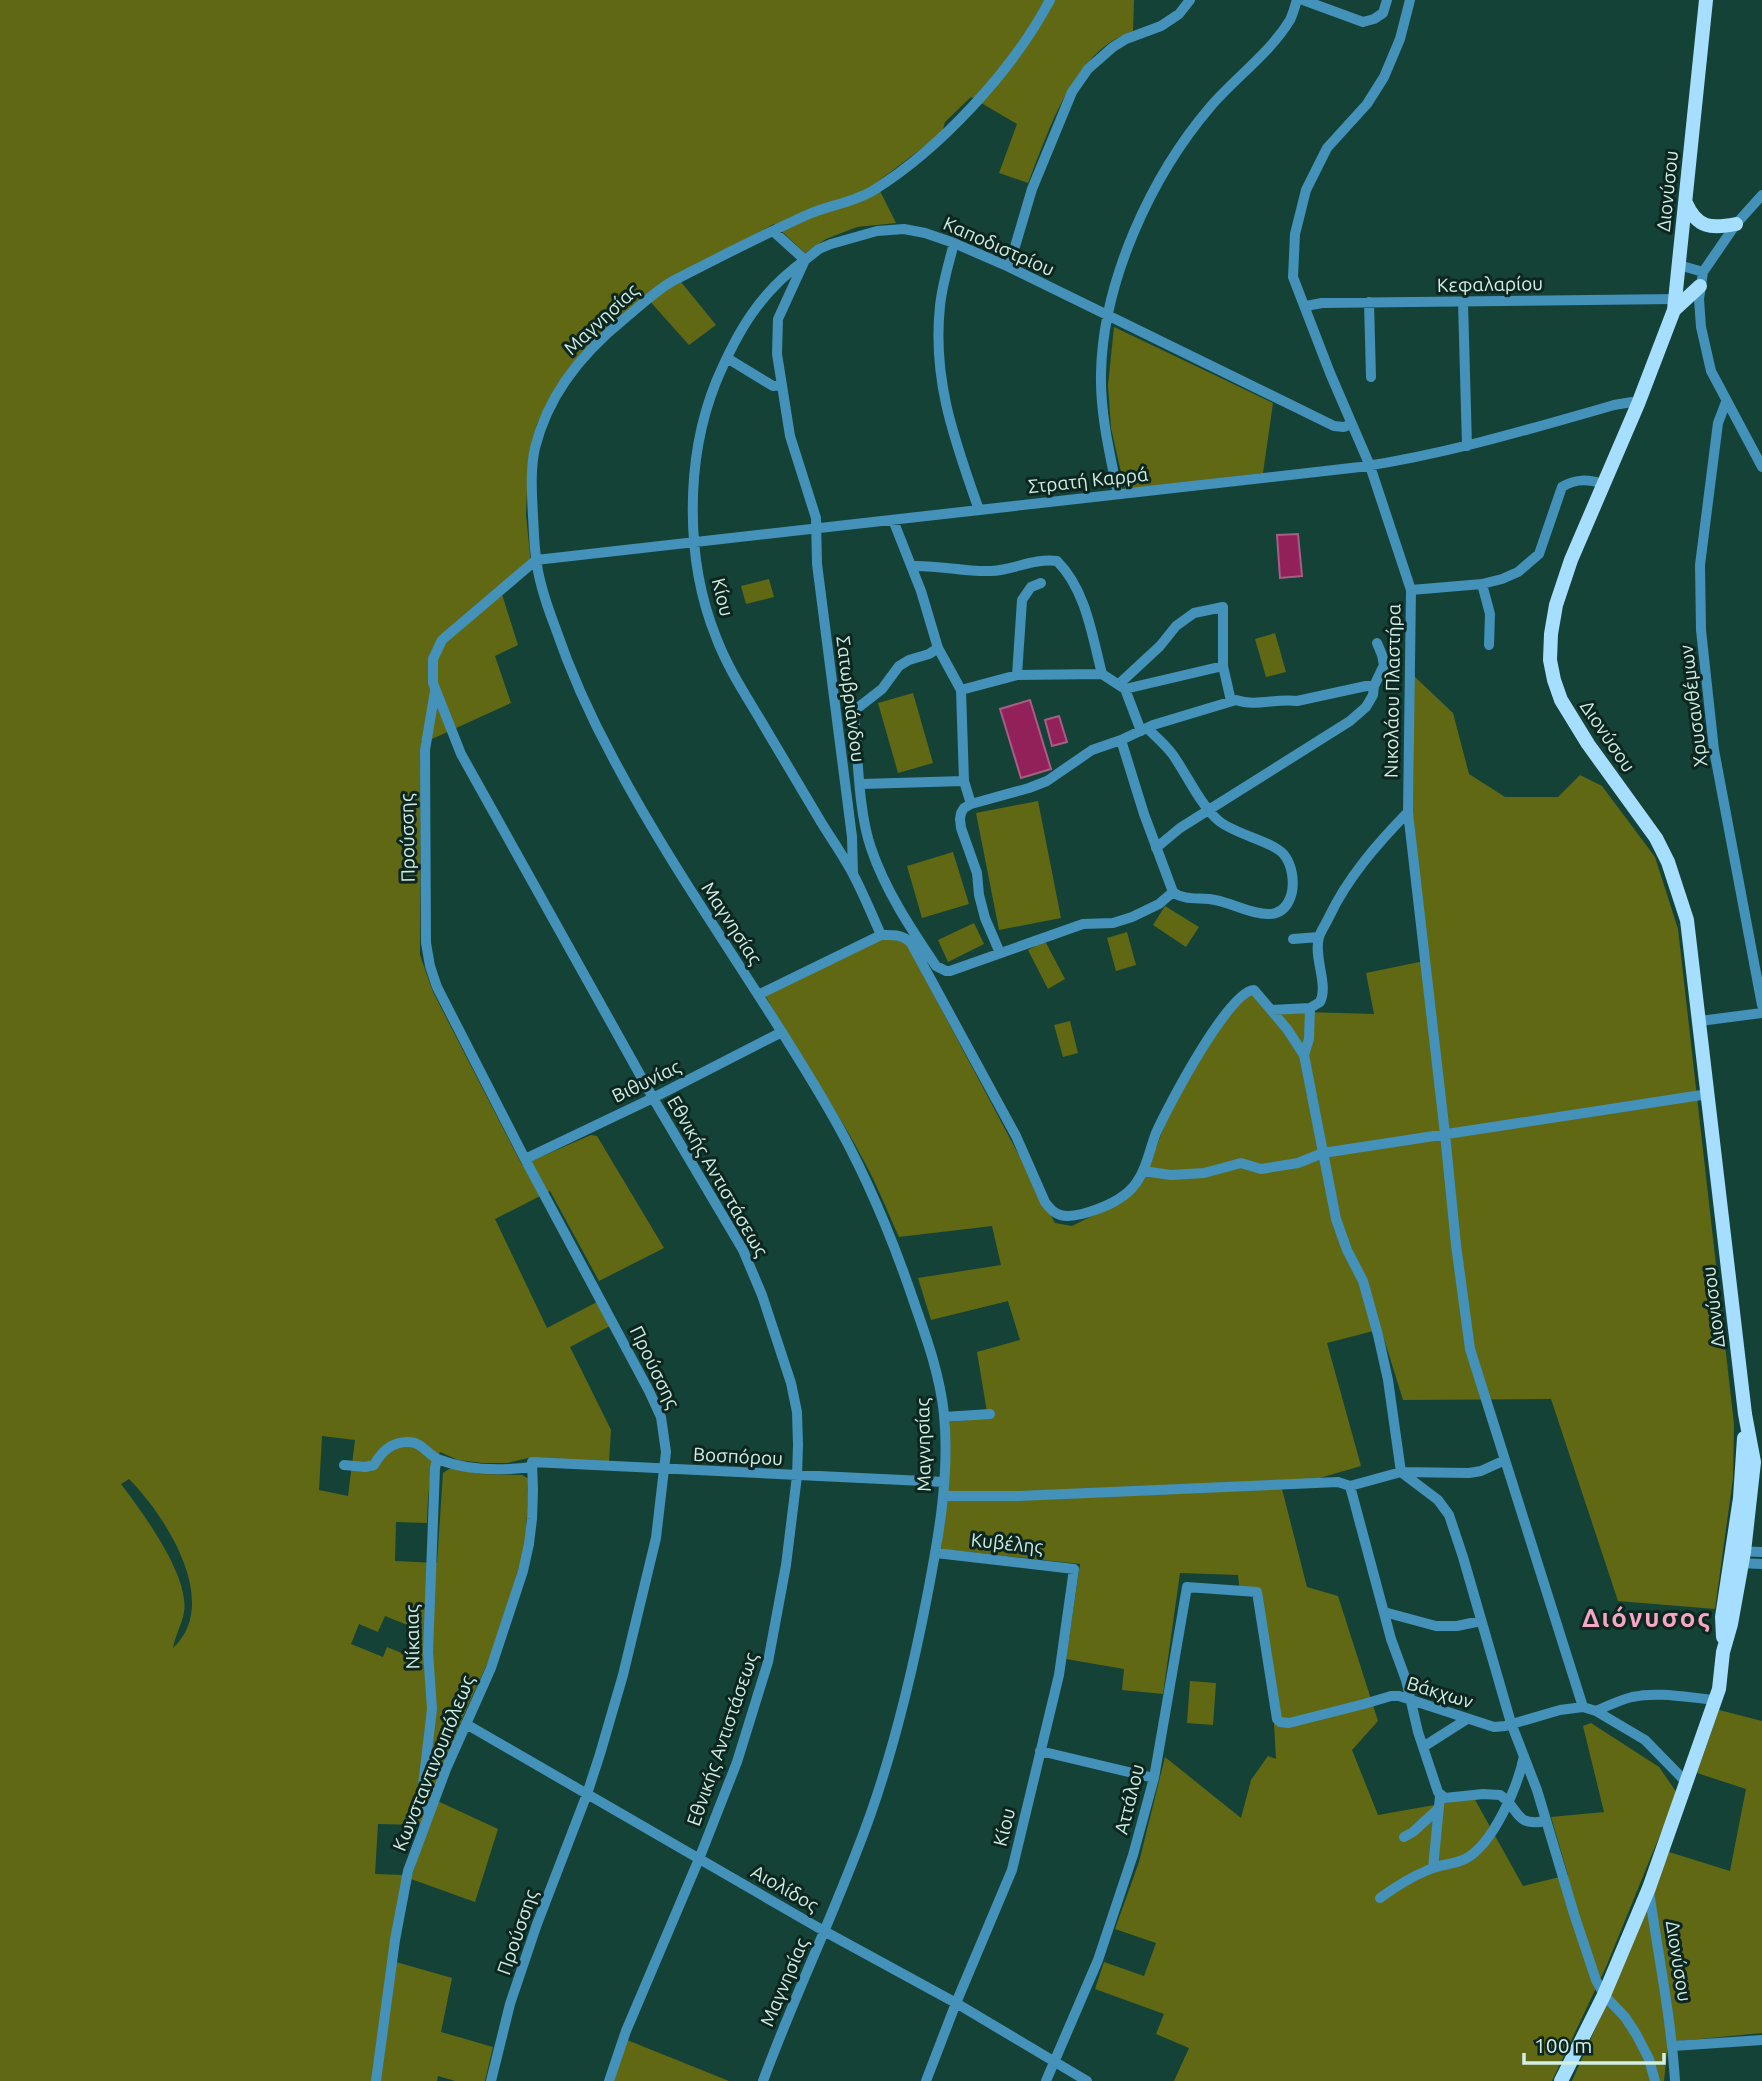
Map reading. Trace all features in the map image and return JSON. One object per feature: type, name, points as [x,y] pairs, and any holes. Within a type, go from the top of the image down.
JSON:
[{"type":"main road","name":"Διονύσου","points":[[1561,2081],[1604,1994],[1649,1888],[1716,1700],[1723,1653],[1722,1617],[1737,1557],[1753,1462],[1745,1415],[1687,920],[1668,862],[1656,838],[1573,722],[1554,680],[1550,660],[1556,605],[1571,560],[1638,404],[1675,304],[1706,0]]},
{"type":"main road","points":[[1686,201],[1691,215],[1704,225],[1721,227],[1736,224]]},
{"type":"main road","points":[[1675,304],[1701,279]]},
{"type":"street","name":"Μαγνησίας","points":[[763,2081],[870,1816],[897,1731],[936,1553],[944,1482],[944,1417],[929,1348],[908,1283],[879,1209],[839,1127],[782,1032],[661,844],[580,693],[556,631],[536,561],[534,454],[548,410],[576,364],[598,340],[661,288],[773,231],[874,190],[926,151],[988,89],[1026,40],[1050,0]]},
{"type":"street","points":[[1009,267],[1032,189],[1072,92],[1088,69],[1113,47],[1126,39],[1161,26],[1179,14],[1190,0]]},
{"type":"street","points":[[1118,495],[1105,428],[1101,383],[1103,346],[1121,265],[1148,200],[1186,136],[1211,105],[1274,41],[1291,19],[1300,0],[1363,22],[1383,13],[1387,0]]},
{"type":"street","name":"Νικολάου Πλαστήρα","points":[[1410,0],[1400,39],[1384,77],[1367,104],[1327,148],[1306,190],[1295,234],[1293,270],[1295,283],[1330,373],[1370,466],[1412,590],[1408,812],[1470,1349],[1583,1707]]},
{"type":"street","points":[[1762,195],[1736,224],[1701,279],[1700,319],[1706,358],[1726,402],[1762,467]]},
{"type":"street","name":"Καποδιστρίου","points":[[806,260],[819,249],[861,235],[904,229],[925,233],[1009,267],[1334,426],[1344,427],[1351,424]]},
{"type":"street","points":[[773,231],[806,260],[778,319],[776,343],[793,447],[815,510],[816,529]]},
{"type":"street","points":[[954,243],[940,304],[938,340],[944,400],[950,425],[979,510]]},
{"type":"street","name":"Κίου","points":[[806,260],[783,277],[762,299],[727,358],[710,398],[699,438],[694,492],[695,542],[706,606],[724,657],[853,874],[881,934]]},
{"type":"street","points":[[1679,265],[1701,279]]},
{"type":"street","points":[[1369,302],[1371,377]]},
{"type":"street","name":"Κεφαλαρίου","points":[[1306,306],[1369,302],[1675,304]]},
{"type":"street","points":[[1463,302],[1467,446]]},
{"type":"street","points":[[727,358],[773,386],[781,385]]},
{"type":"street","name":"Στρατή Καρρά","points":[[536,561],[1370,466],[1467,446],[1614,405],[1632,402],[1638,404]]},
{"type":"street","name":"Χρυσανθέμων","points":[[1726,402],[1718,423],[1700,565],[1702,631],[1714,750],[1762,1005]]},
{"type":"street","points":[[1412,590],[1482,584],[1518,572],[1539,554],[1562,487],[1580,480],[1602,484]]},
{"type":"street","points":[[893,520],[912,566],[938,648],[961,690],[964,781],[971,804]]},
{"type":"street","name":"Σατωβριάνδου","points":[[816,529],[818,581],[852,837],[853,874]]},
{"type":"street","points":[[912,566],[932,565],[988,571],[1016,567],[1036,560],[1057,561],[1085,607],[1102,674]]},
{"type":"street","name":"Εθνικής Αντιστάσεως","points":[[536,561],[442,640],[433,659],[435,689],[461,754],[653,1098],[743,1250],[782,1353],[795,1402],[798,1445],[786,1565],[768,1662],[737,1762],[626,2031],[609,2081]]},
{"type":"street","points":[[1017,675],[1022,600],[1031,587],[1041,583]]},
{"type":"street","points":[[1482,584],[1490,614],[1489,645]]},
{"type":"street","points":[[1122,687],[1176,626],[1194,613],[1223,607],[1223,666],[1231,701]]},
{"type":"street","points":[[1156,848],[1180,828],[1350,721],[1366,707],[1384,665],[1377,643]]},
{"type":"street","points":[[938,648],[899,666],[882,689],[853,714],[867,833],[883,878],[936,966],[950,971],[1083,924],[1113,923],[1159,904],[1173,892]]},
{"type":"street","points":[[1122,687],[1223,666]]},
{"type":"street","points":[[961,690],[1017,675],[1102,674],[1122,687],[1144,729],[1172,753],[1218,820],[1237,833],[1276,847],[1284,853],[1292,873],[1293,886],[1289,902],[1279,912],[1266,915],[1215,900],[1181,897],[1173,892],[1121,740]]},
{"type":"street","points":[[1000,953],[985,918],[977,873],[961,828],[960,819],[964,808],[1047,780],[1092,750],[1144,729],[1231,701],[1244,704],[1285,699],[1297,701],[1374,686]]},
{"type":"street","name":"Προύσσης","points":[[435,689],[425,750],[427,954],[438,987],[525,1159],[658,1409],[664,1429],[666,1452],[656,1538],[615,1705],[587,1794],[537,1924],[514,1993],[491,2081]]},
{"type":"street","points":[[861,784],[964,781]]},
{"type":"street","points":[[1271,1010],[1310,1008],[1320,1002],[1323,997],[1317,954],[1319,937],[1334,906],[1358,868],[1408,812]]},
{"type":"street","points":[[758,995],[881,934],[905,937],[911,943],[1016,1136],[1041,1194],[1051,1210],[1067,1217],[1108,1205],[1133,1186],[1143,1171],[1157,1132],[1180,1085],[1230,1008],[1246,991],[1256,992],[1287,1029],[1304,1055],[1336,1219],[1347,1250],[1363,1281],[1378,1335],[1388,1380],[1401,1472],[1438,1500],[1446,1510],[1463,1557],[1511,1723],[1538,1790],[1584,1948],[1604,1994],[1636,2034],[1649,2059],[1655,2081]]},
{"type":"street","points":[[1293,939],[1319,937]]},
{"type":"street","points":[[1304,1055],[1309,1039],[1310,1008]]},
{"type":"street","points":[[1700,1021],[1762,1013]]},
{"type":"street","name":"Βιθυνίας","points":[[525,1159],[782,1032]]},
{"type":"street","points":[[1143,1171],[1171,1175],[1204,1173],[1241,1163],[1261,1169],[1298,1163],[1323,1153],[1708,1094]]},
{"type":"street","points":[[944,1417],[990,1414]]},
{"type":"street","points":[[344,1465],[374,1465],[386,1449],[403,1442],[417,1443],[437,1460]]},
{"type":"street","name":"Βοσπόρου","points":[[437,1460],[504,1471],[531,1465],[944,1482]]},
{"type":"street","name":"Νίκαιας","points":[[429,1812],[424,1808],[422,1794],[432,1709],[428,1652],[429,1601],[437,1460]]},
{"type":"street","points":[[1350,1486],[1401,1472],[1481,1471],[1504,1460]]},
{"type":"street","name":"Κωνσταντινουπόλεως","points":[[376,2081],[395,1940],[408,1871],[429,1812],[491,1668],[523,1571],[532,1519],[531,1465]]},
{"type":"street","points":[[943,1496],[1018,1496],[1338,1482],[1350,1486],[1423,1747],[1440,1796],[1433,1868]]},
{"type":"street","points":[[1737,1557],[1762,1552]]},
{"type":"street","name":"Κυβέλης","points":[[936,1553],[1074,1569]]},
{"type":"street","points":[[1737,1557],[1762,1564]]},
{"type":"street","name":"Κίου","points":[[926,2081],[1012,1870],[1059,1675],[1074,1569]]},
{"type":"street","name":"Αττάλου","points":[[1046,2081],[1102,1947],[1133,1855],[1154,1778],[1187,1587],[1253,1591],[1259,1595]]},
{"type":"street","name":"Βάκχων","points":[[1259,1595],[1271,1687],[1277,1719],[1280,1722],[1289,1723],[1391,1696],[1410,1699],[1494,1727],[1560,1710],[1583,1707],[1595,1711],[1645,1740],[1686,1782]]},
{"type":"street","points":[[1384,1612],[1436,1626],[1457,1626],[1481,1621]]},
{"type":"street","points":[[1595,1711],[1644,1695],[1716,1700]]},
{"type":"street","points":[[1423,1747],[1467,1719]]},
{"type":"street","name":"Αιολίδος","points":[[466,1724],[824,1931],[956,2003],[1087,2081]]},
{"type":"street","points":[[1040,1751],[1154,1778]]},
{"type":"street","points":[[1380,1898],[1413,1877],[1433,1868],[1464,1860],[1483,1846],[1518,1781],[1524,1756]]},
{"type":"street","points":[[1440,1796],[1444,1798],[1493,1793],[1500,1795],[1520,1817],[1530,1823],[1546,1821]]},
{"type":"street","points":[[1404,1837],[1438,1809]]},
{"type":"street","name":"Διονύσου","points":[[1649,1888],[1673,2046],[1675,2081]]},
{"type":"street","points":[[1673,2046],[1762,2040]]},
{"type":"green space","points":[[0,0],[1134,0],[1133,31],[1109,43],[1080,72],[1050,126],[1028,183],[999,173],[1017,124],[971,97],[945,122],[942,133],[876,183],[896,223],[857,227],[826,239],[805,253],[774,224],[677,277],[716,325],[689,345],[647,298],[554,390],[536,426],[528,463],[526,515],[531,564],[500,588],[518,645],[495,656],[511,703],[432,739],[421,741],[420,955],[433,992],[522,1165],[591,1135],[597,1136],[664,1248],[599,1281],[550,1191],[495,1219],[547,1328],[597,1302],[610,1326],[570,1347],[611,1430],[609,1462],[528,1458],[507,1463],[483,1463],[458,1460],[440,1452],[431,1478],[427,1523],[396,1522],[395,1561],[437,1563],[443,1473],[457,1468],[480,1474],[522,1475],[529,1479],[525,1548],[492,1653],[431,1798],[498,1829],[475,1902],[411,1879],[426,1829],[419,1825],[378,1824],[375,1874],[403,1875],[396,1962],[452,1978],[441,2032],[493,2047],[485,2081],[455,2081],[438,2076],[437,2081],[0,2081]],"holes":[[[322,1436],[355,1440],[348,1496],[319,1490]],[[129,1479],[143,1495],[172,1536],[183,1560],[190,1584],[192,1608],[187,1629],[173,1648],[184,1612],[180,1581],[163,1545],[121,1484]],[[385,1616],[415,1628],[404,1654],[387,1647],[383,1657],[351,1644],[359,1624],[378,1632]]]},
{"type":"green space","points":[[1114,327],[1273,403],[1263,473],[1125,490],[1111,428],[1108,385]]},
{"type":"green space","points":[[769,579],[774,597],[746,604],[741,586]]},
{"type":"green space","points":[[1275,633],[1286,672],[1266,677],[1255,639]]},
{"type":"green space","points":[[1414,676],[1453,713],[1469,774],[1505,797],[1558,797],[1580,775],[1602,786],[1655,857],[1678,929],[1734,1424],[1733,1478],[1715,1609],[1618,1601],[1551,1399],[1403,1400],[1381,1329],[1327,1343],[1361,1466],[1282,1489],[1307,1587],[1338,1596],[1378,1721],[1352,1750],[1378,1815],[1474,1798],[1523,1886],[1568,1875],[1551,1817],[1604,1812],[1583,1726],[1591,1723],[1659,1767],[1677,1793],[1606,1967],[1552,2081],[1174,2081],[1189,2048],[1156,2034],[1164,2014],[1095,1989],[1104,1962],[1144,1976],[1156,1943],[1115,1929],[1139,1862],[1165,1757],[1241,1818],[1251,1780],[1268,1756],[1276,1759],[1273,1707],[1256,1594],[1240,1593],[1238,1575],[1180,1573],[1163,1694],[1122,1690],[1124,1669],[1066,1659],[1080,1564],[941,1549],[950,1422],[988,1418],[977,1352],[1020,1340],[1008,1301],[931,1320],[918,1278],[1001,1265],[992,1226],[899,1237],[853,1142],[765,995],[875,941],[904,939],[1055,1223],[1072,1226],[1128,1198],[1144,1180],[1171,1108],[1199,1057],[1241,998],[1252,992],[1269,1011],[1374,1014],[1366,973],[1429,960],[1413,815]]},
{"type":"green space","points":[[913,693],[933,763],[898,773],[878,703]]},
{"type":"green space","points":[[1038,801],[1061,918],[999,930],[976,813]]},
{"type":"green space","points":[[953,852],[969,904],[922,918],[907,866]]},
{"type":"green space","points":[[1165,906],[1199,927],[1186,947],[1153,925]]},
{"type":"green space","points":[[974,923],[984,944],[948,962],[938,940]]},
{"type":"green space","points":[[1127,932],[1136,965],[1116,971],[1107,938]]},
{"type":"green space","points":[[1045,941],[1065,979],[1048,989],[1028,950]]},
{"type":"green space","points":[[1070,1021],[1078,1053],[1063,1057],[1054,1025]]},
{"type":"green space","points":[[1190,1681],[1216,1683],[1213,1725],[1187,1723]]},
{"type":"green space","points":[[1719,1710],[1762,1721],[1762,2033],[1668,2042],[1664,2081],[1572,2081],[1669,1852],[1730,1871],[1746,1789],[1697,1773]]},
{"type":"green space","points":[[627,2040],[729,2081],[613,2081]]},
{"type":"shaded area","points":[[1298,534],[1302,576],[1280,578],[1277,535]]},
{"type":"shaded area","points":[[1030,700],[1051,769],[1021,778],[1000,709]]},
{"type":"shaded area","points":[[1059,716],[1067,742],[1052,746],[1045,720]]},
{"type":"district","name":"Διόνυσος","points":[[1647,1618]]}]
